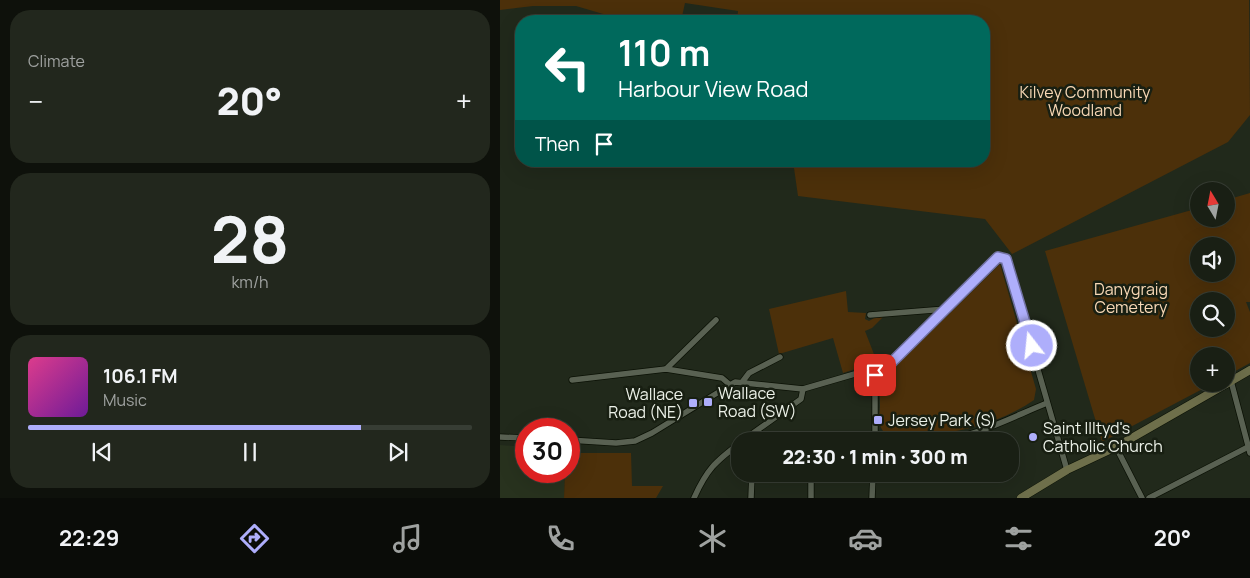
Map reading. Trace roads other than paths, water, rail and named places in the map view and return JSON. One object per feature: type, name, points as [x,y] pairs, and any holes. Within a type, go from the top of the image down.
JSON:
[{"type":"street","points":[[875,375],[889,365],[998,257],[1003,256],[1006,259],[1067,470]]},
{"type":"street","points":[[870,315],[946,309]]},
{"type":"street","points":[[666,369],[716,320]]},
{"type":"street","points":[[743,382],[749,373],[780,357]]},
{"type":"street","points":[[572,380],[666,369],[722,378],[729,384]]},
{"type":"street","points":[[1235,379],[1250,370]]},
{"type":"street","points":[[580,441],[616,443],[635,441],[652,433],[729,384],[743,382],[803,389],[865,371],[872,371],[875,375],[874,432]]},
{"type":"street","points":[[755,432],[801,399],[803,389]]},
{"type":"street","points":[[1021,498],[1067,470],[1116,447],[1212,392]]},
{"type":"street","points":[[1149,498],[1249,450],[1231,392]]},
{"type":"street","points":[[976,432],[1002,424],[1047,403]]},
{"type":"street","points":[[500,437],[515,438]]},
{"type":"street","points":[[1116,447],[1142,498]]},
{"type":"street","points":[[694,498],[703,478],[714,462],[731,449]]},
{"type":"street","points":[[751,498],[752,482]]},
{"type":"street","points":[[811,498],[812,482]]},
{"type":"street","points":[[872,498],[873,482]]},
{"type":"place","name":"Wallace Road (SW)","points":[[708,402]]},
{"type":"place","name":"Wallace Road (NE)","points":[[693,403]]},
{"type":"place","name":"Jersey Park (S)","points":[[878,420]]},
{"type":"place","name":"Saint Illtyd's Catholic Church","points":[[1033,437]]},
{"type":"park label","name":"Kilvey Community Woodland","points":[[1085,101]]},
{"type":"park label","name":"Danygraig Cemetery","points":[[1131,298]]}]
